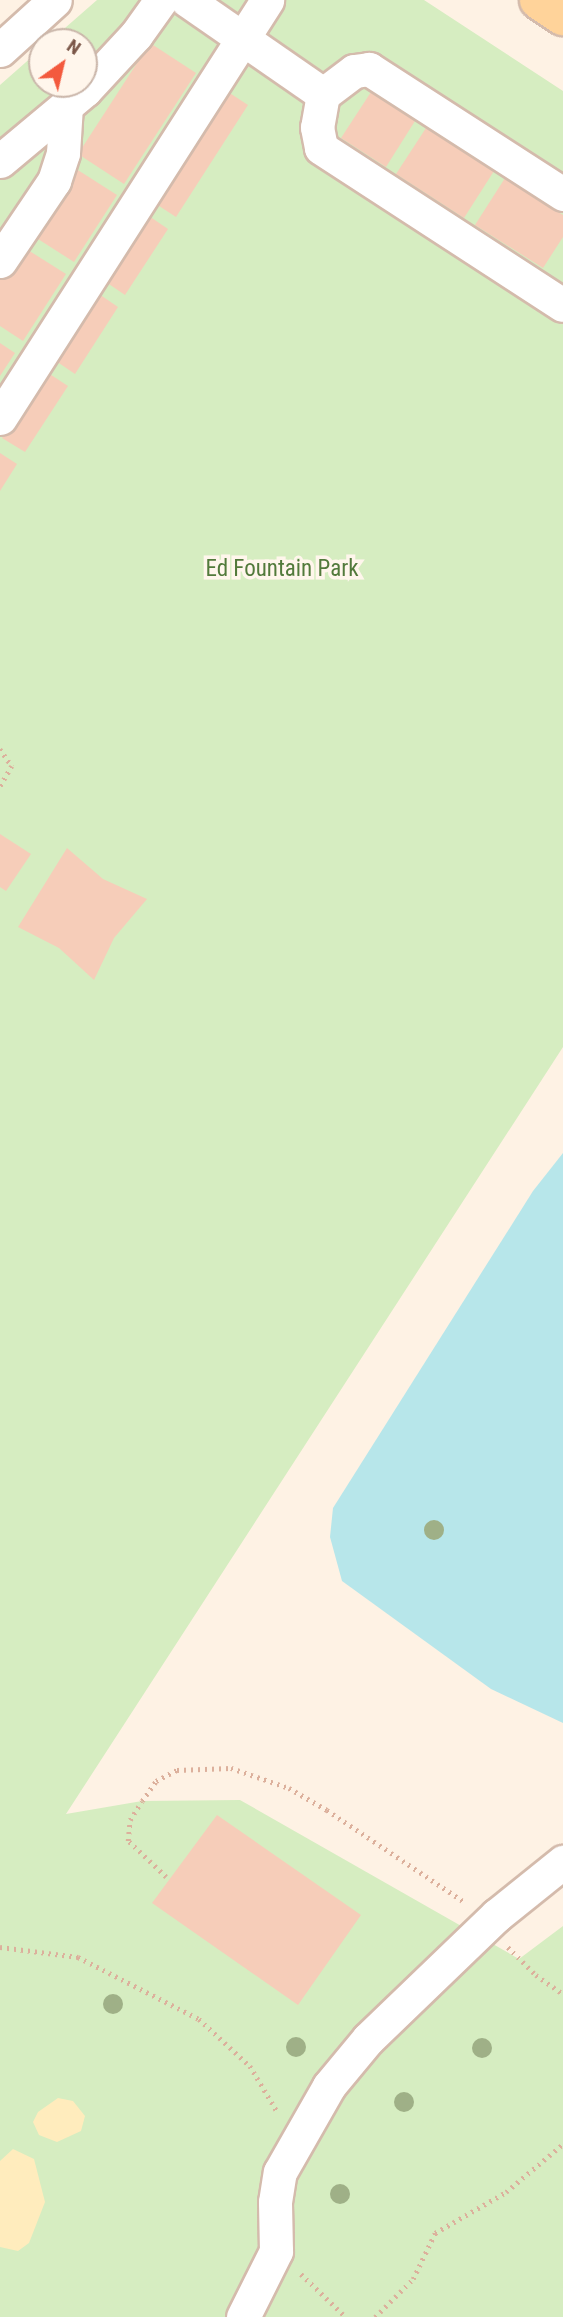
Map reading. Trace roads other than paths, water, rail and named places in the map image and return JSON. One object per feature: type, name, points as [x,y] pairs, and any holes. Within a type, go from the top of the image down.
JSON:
[{"type":"main road","points":[[539,0],[563,16]]},
{"type":"lane","points":[[0,50],[55,0]]},
{"type":"lane","points":[[0,161],[66,105],[136,35],[161,0]]},
{"type":"lane","points":[[187,0],[241,40],[324,94]]},
{"type":"lane","points":[[0,418],[267,0]]},
{"type":"lane","points":[[563,194],[369,69],[354,71],[324,94],[317,127],[321,148],[563,305]]},
{"type":"lane","points":[[0,261],[54,181],[63,153],[66,105]]},
{"type":"lane","points":[[243,2317],[276,2251],[275,2202],[280,2172],[329,2086],[368,2039],[487,1924],[563,1863]]},
{"type":"water","points":[[563,1153],[563,1723],[491,1689],[342,1581],[330,1537],[333,1508],[533,1191]]},
{"type":"park label","name":"Ed Fountain Park","points":[[282,569]]}]
